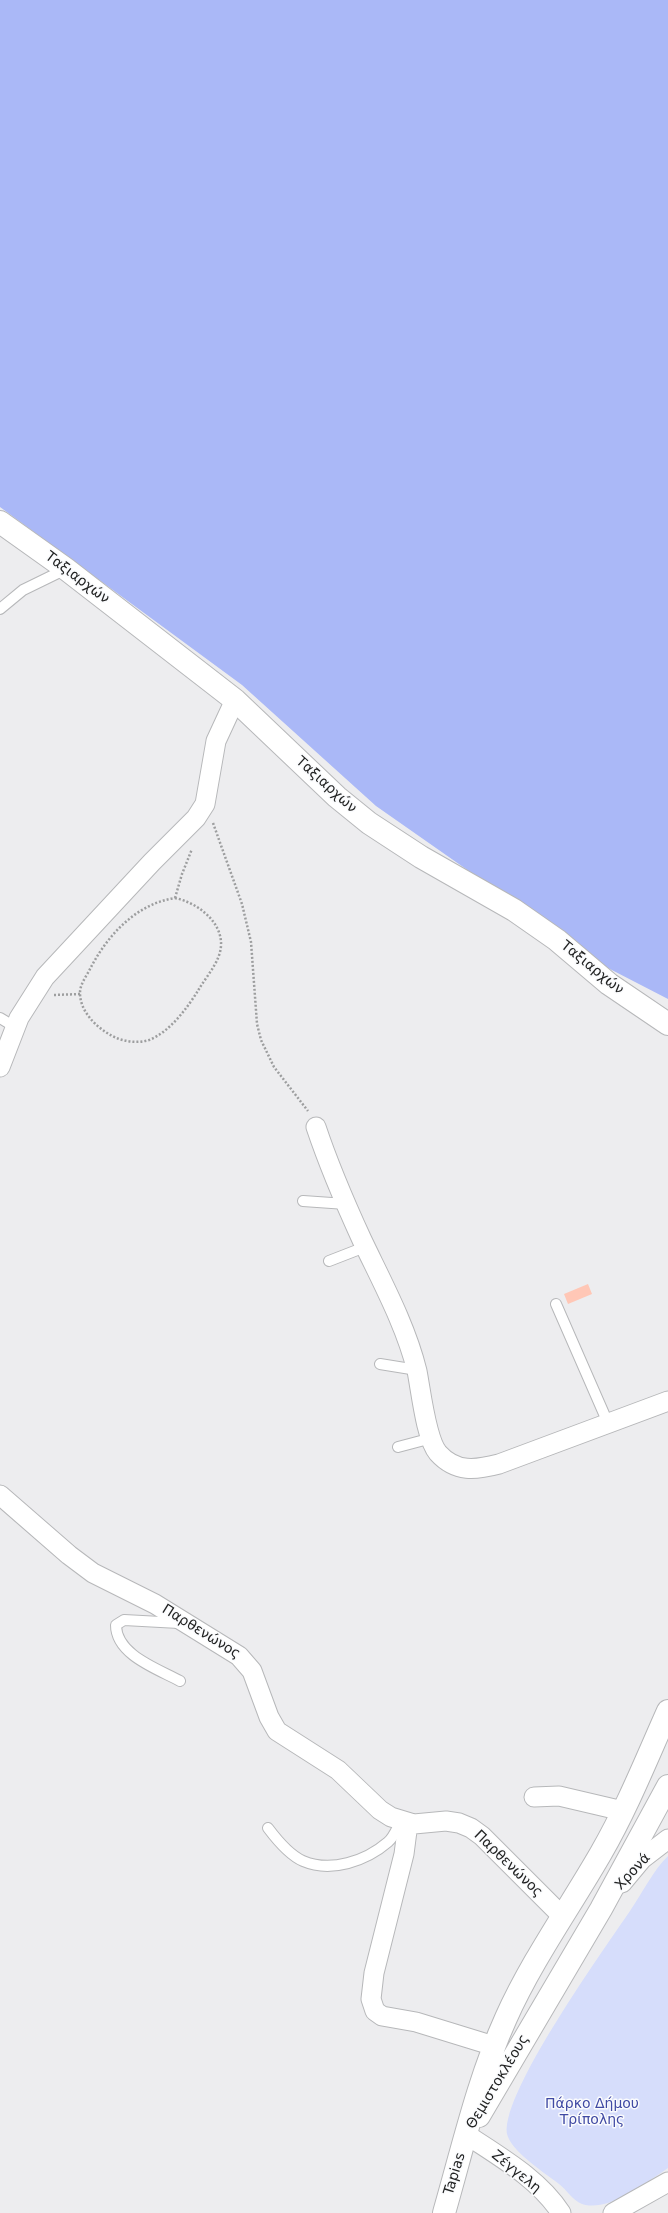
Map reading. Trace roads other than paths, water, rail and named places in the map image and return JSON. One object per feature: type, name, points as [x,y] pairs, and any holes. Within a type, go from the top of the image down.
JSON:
[{"type":"street","name":"Ταξιαρχών","points":[[0,522],[66,569],[235,700],[337,797],[369,823],[421,857],[514,910],[557,940],[609,984],[668,1024]]},
{"type":"street","points":[[0,1067],[8,1022],[27,1004],[45,977],[152,862],[196,818],[205,804],[216,741],[235,700]]},
{"type":"street","points":[[316,1127],[333,1176],[365,1247],[380,1276],[413,1358],[432,1438],[437,1452],[449,1464],[461,1469],[476,1470],[499,1464],[608,1422],[668,1401]]},
{"type":"street","name":"Παρθενώνος","points":[[0,1495],[69,1555],[93,1573],[155,1604],[239,1656],[249,1665],[269,1717],[277,1732],[338,1770],[380,1810],[405,1822],[446,1822],[471,1828],[482,1836],[563,1917]]},
{"type":"street","name":"Θεμιστοκλέους","points":[[467,2135],[484,2070],[524,1982],[602,1852],[623,1811],[668,1711]]},
{"type":"street","name":"Θεμιστοκλέους","points":[[467,2135],[601,1909],[668,1786]]},
{"type":"street","points":[[534,1797],[559,1796],[623,1811]]},
{"type":"street","points":[[405,1822],[404,1854],[374,1973],[372,1999],[375,2011],[382,2016],[436,2028],[494,2046]]},
{"type":"street","name":"Χρονά","points":[[601,1909],[642,1859],[668,1839]]},
{"type":"street","name":"Tapias","points":[[444,2213],[467,2135]]},
{"type":"street","name":"Ζέγγελη","points":[[467,2135],[516,2168],[535,2185],[561,2213]]},
{"type":"street","points":[[613,2213],[668,2182]]},
{"type":"lane","points":[[0,609],[23,590],[66,569]]},
{"type":"lane","points":[[303,1201],[346,1204]]},
{"type":"lane","points":[[329,1261],[365,1247]]},
{"type":"lane","points":[[556,1304],[608,1422]]},
{"type":"lane","points":[[380,1364],[416,1370]]},
{"type":"lane","points":[[398,1447],[432,1438]]},
{"type":"lane","points":[[180,1681],[126,1649],[116,1631],[116,1625],[124,1620],[188,1624]]},
{"type":"lane","points":[[268,1828],[291,1854],[302,1861],[319,1867],[353,1862],[389,1841],[405,1822]]},
{"type":"park label","name":"Πάρκο Δήμου Τρίπολης","points":[[592,2112]]}]
